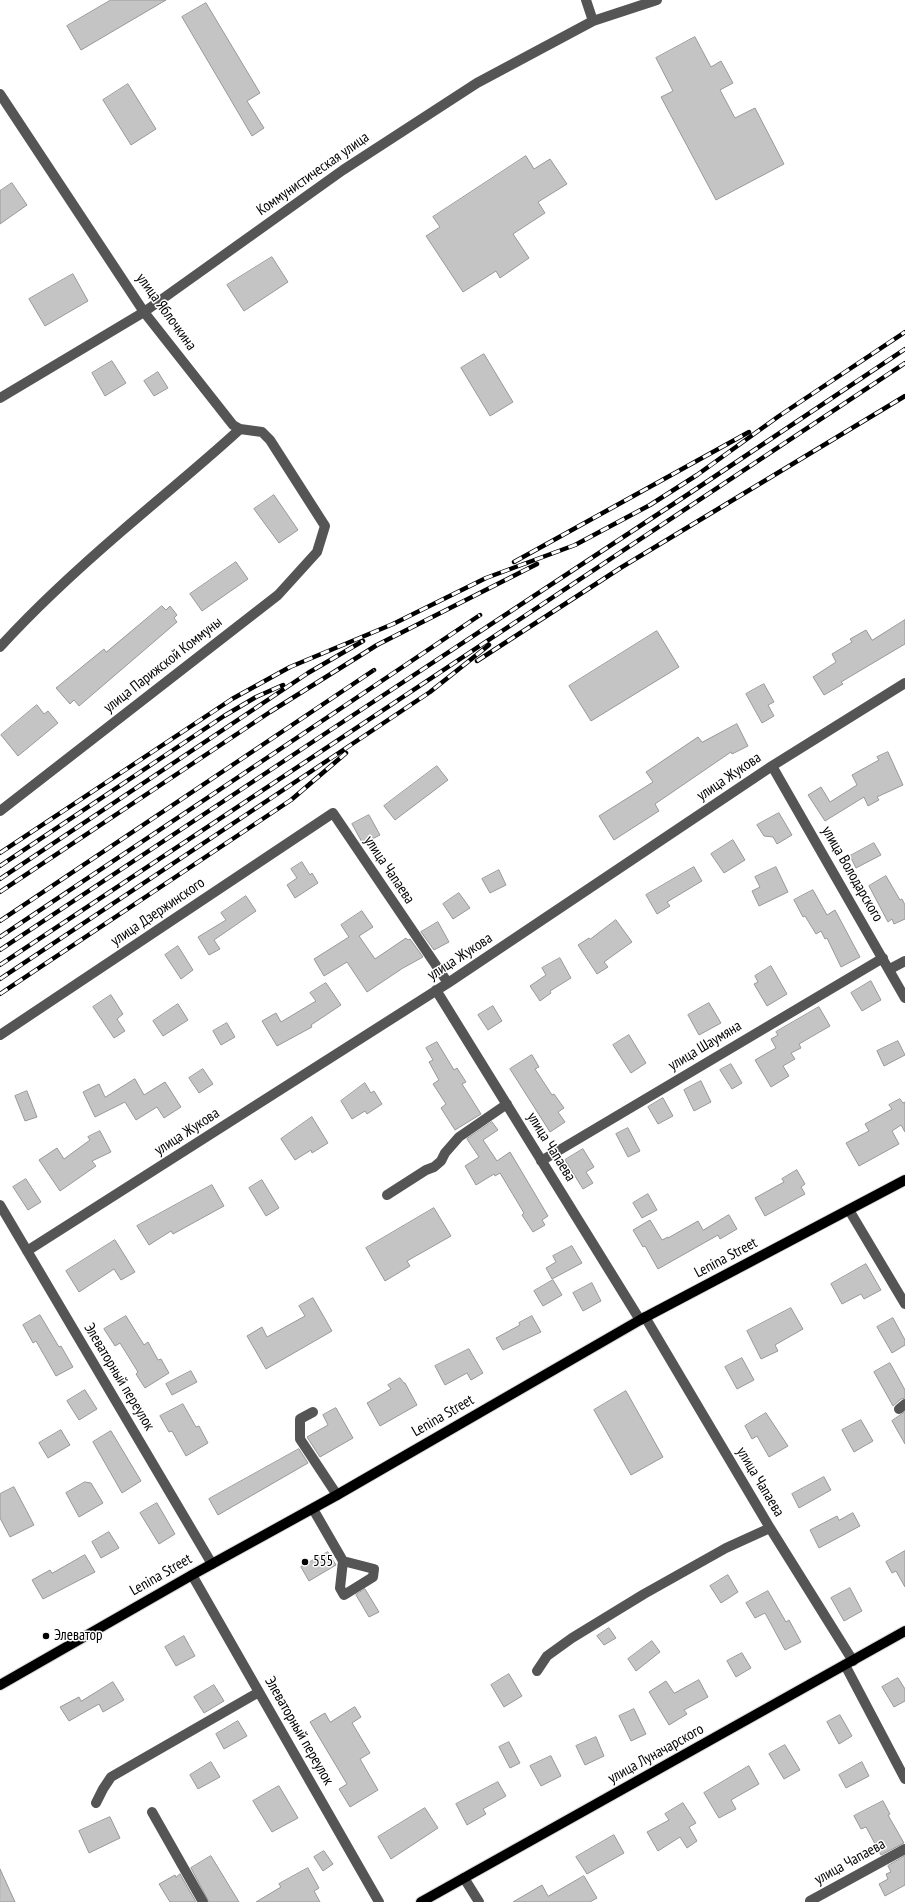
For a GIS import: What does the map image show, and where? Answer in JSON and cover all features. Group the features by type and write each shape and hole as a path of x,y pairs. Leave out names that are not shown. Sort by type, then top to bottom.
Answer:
{"main road":[{"name":"Lenina Street","path":"0,1685 192,1575 337,1495 643,1318 905,1180"},
{"name":"улица Луначарского","path":"421,1902 905,1631"}],"street":[{"path":"586,0 593,21"},
{"name":"Коммунистическая улица","path":"0,398 144,312 343,170 471,87 593,21 657,0"},
{"name":"улица Яблочкина","path":"0,94 144,312 233,426 240,429"},
{"path":"0,647 33,611 240,429"},
{"name":"улица Парижской Коммуны","path":"0,812 278,595 317,552 325,526 270,440 262,432 240,429"},
{"name":"улица Жукова","path":"27,1251 448,983 772,766 905,683"},
{"name":"улица Володарского","path":"772,766 905,998"},
{"name":"улица Чапаева","path":"333,813 448,983"},
{"name":"улица Дзержинского","path":"0,1035 333,813"},
{"name":"улица Шаумяна","path":"541,1161 883,958"},
{"path":"890,970 905,962"},
{"name":"улица Чапаева","path":"436,990 541,1161 643,1318 770,1528 849,1663 905,1779"},
{"path":"387,1195 420,1173 434,1167 459,1137 507,1104"},
{"name":"Элеваторный переулок","path":"0,1205 212,1564"},
{"path":"849,1210 905,1304"},
{"path":"313,1412 300,1419 300,1438 337,1495"},
{"path":"312,1509 343,1561"},
{"path":"537,1671 547,1656 572,1638 644,1594 726,1548 770,1528"},
{"name":"Элеваторный переулок","path":"192,1575 379,1902"},
{"path":"96,1803 102,1789 111,1777 259,1692"},
{"path":"152,1812 203,1902"},
{"name":"улица Чапаева","path":"810,1901 905,1848"},
{"path":"464,1878 479,1902"}],"building":[{"path":"111,0 166,0 81,50 67,26"},
{"path":"206,3 260,93 247,101 264,128 252,136 182,17"},
{"path":"695,37 711,67 721,61 733,83 720,90 735,118 755,108 784,164 716,200 661,97 673,91 656,58"},
{"path":"128,84 156,129 131,145 103,100"},
{"path":"526,156 534,169 550,159 567,184 538,202 545,213 513,234 529,258 500,278 496,271 463,292 426,236 440,227 433,217"},
{"path":"12,183 27,205 0,224 0,191"},
{"path":"272,257 288,282 244,311 227,285"},
{"path":"73,274 88,301 45,326 29,299"},
{"path":"484,354 513,402 490,416 461,368"},
{"path":"112,361 126,383 105,396 92,373"},
{"path":"158,372 168,388 154,396 144,381"},
{"path":"274,495 298,530 279,543 254,509"},
{"path":"236,562 248,579 202,611 190,594"},
{"path":"162,606 166,610 170,606 177,615 174,618 177,622 79,706 74,700 70,704 56,688 104,649 106,652"},
{"path":"905,620 905,644 841,682 843,684 824,695 813,677 836,662 832,654 852,642 850,639 866,630 872,640"},
{"path":"657,631 679,667 591,721 569,686"},
{"path":"764,684 774,702 768,705 774,716 762,723 746,694"},
{"path":"37,705 44,714 48,711 58,723 18,756 1,735"},
{"path":"737,724 748,746 732,754 731,752 655,804 659,811 614,840 599,816 653,782 646,772 698,737 702,742"},
{"path":"888,752 903,785 877,797 879,800 868,806 864,797 825,821 808,795 821,787 830,802 857,785 852,775 879,760 877,757"},
{"path":"437,766 448,780 395,820 384,806"},
{"path":"779,813 792,835 777,844 773,837 764,836 757,825"},
{"path":"369,815 380,835 363,844 352,824"},
{"path":"733,840 745,860 724,873 711,854"},
{"path":"874,843 881,855 856,868 850,856"},
{"path":"302,862 310,875 312,873 318,883 295,898 287,885 297,878 291,869"},
{"path":"694,867 702,881 667,902 670,906 657,914 646,895"},
{"path":"776,867 788,892 759,906 752,891 760,887 755,877"},
{"path":"499,870 506,885 490,893 482,879"},
{"path":"886,876 900,900 902,899 905,905 905,919 894,924 892,919 888,922 869,886"},
{"path":"813,890 827,915 835,910 860,957 841,967 827,938 825,939 821,931 816,934 805,916 803,917 794,900"},
{"path":"459,893 470,908 453,919 443,904"},
{"path":"246,896 256,911 214,940 220,949 209,955 198,937 226,920 221,913"},
{"path":"362,911 373,927 359,936 375,959 406,938 408,940 410,939 423,957 403,968 367,992 347,962 324,976 314,959 349,937 341,925"},
{"path":"616,920 632,942 604,962 608,967 597,974 578,945 589,938 590,939"},
{"path":"438,922 449,942 434,950 421,932"},
{"path":"178,946 193,970 181,979 165,955"},
{"path":"560,958 571,978 550,991 551,993 540,1001 530,986 546,975 542,968"},
{"path":"771,966 787,994 767,1006 754,984 758,982 755,976"},
{"path":"871,981 881,1000 862,1011 851,993"},
{"path":"326,983 341,1005 311,1025 312,1027 277,1046 262,1021 276,1013 281,1022 316,1001 310,993"},
{"path":"111,995 123,1014 117,1019 125,1031 114,1038 93,1007"},
{"path":"709,1003 721,1023 699,1035 688,1015"},
{"path":"178,1004 188,1020 163,1036 153,1021"},
{"path":"493,1006 502,1021 488,1030 478,1015"},
{"path":"819,1007 830,1026 799,1044 801,1048 791,1053 795,1059 783,1066 789,1076 771,1087 755,1060 776,1048 771,1039 778,1035 776,1032"},
{"path":"227,1023 235,1037 221,1045 213,1031"},
{"path":"629,1035 646,1063 631,1073 613,1045"},
{"path":"898,1041 905,1055 884,1066 877,1051"},
{"path":"437,1042 454,1070 457,1068 466,1082 462,1084 481,1114 455,1130 441,1108 446,1104 433,1084 439,1080 429,1062 433,1060 426,1048"},
{"path":"532,1055 539,1067 535,1069 552,1095 554,1094 564,1108 558,1112 565,1122 550,1132 510,1069"},
{"path":"731,1064 742,1083 732,1089 720,1070"},
{"path":"203,1069 213,1084 199,1093 189,1078"},
{"path":"135,1079 144,1095 165,1082 181,1107 164,1118 157,1107 136,1120 125,1102 95,1117 83,1092 99,1084 105,1097"},
{"path":"701,1081 711,1102 694,1111 684,1090"},
{"path":"365,1083 371,1093 374,1091 382,1104 367,1114 365,1111 352,1119 341,1101"},
{"path":"27,1091 37,1117 25,1121 15,1096"},
{"path":"663,1098 673,1116 658,1124 648,1107"},
{"path":"900,1099 903,1103 905,1102 905,1132 901,1125 892,1131 899,1144 859,1166 846,1143 869,1131 865,1124 892,1109 889,1105"},
{"path":"312,1117 328,1143 312,1153 311,1150 295,1160 281,1139"},
{"path":"492,1122 498,1130 483,1140 497,1161 510,1152 548,1216 542,1220 545,1225 533,1232 522,1215 524,1213 500,1173 495,1176 494,1174 476,1185 465,1166 479,1157 467,1139"},
{"path":"628,1128 640,1151 628,1157 616,1134"},
{"path":"100,1131 111,1152 92,1161 96,1166 60,1191 39,1160 57,1148 64,1159 90,1140 88,1137"},
{"path":"583,1149 594,1167 586,1172 593,1183 583,1189 565,1160"},
{"path":"797,1170 805,1184 801,1187 805,1194 765,1216 755,1198 784,1182 782,1179"},
{"path":"26,1179 41,1202 28,1210 13,1187"},
{"path":"262,1180 279,1208 266,1216 249,1188"},
{"path":"212,1185 224,1206 173,1234 171,1231 149,1245 137,1226"},
{"path":"648,1194 657,1210 642,1218 633,1203"},
{"path":"434,1208 451,1236 407,1261 410,1266 385,1281 366,1248"},
{"path":"729,1215 737,1229 720,1239 718,1235 658,1269 645,1246 643,1247 633,1230 650,1220 662,1240 698,1221 703,1230"},
{"path":"115,1240 135,1272 121,1280 114,1269 79,1292 66,1271"},
{"path":"572,1246 582,1263 552,1279 546,1268 556,1262 553,1256"},
{"path":"866,1264 881,1290 864,1299 861,1294 842,1304 831,1284"},
{"path":"553,1280 562,1295 543,1306 534,1291"},
{"path":"592,1283 601,1301 583,1311 573,1293"},
{"path":"313,1298 332,1331 266,1369 247,1336 262,1327 267,1337 305,1316 299,1306"},
{"path":"791,1308 803,1329 775,1345 778,1351 761,1359 747,1331"},
{"path":"40,1315 73,1367 56,1376 36,1341 33,1343 23,1325"},
{"path":"126,1316 144,1345 148,1342 158,1360 161,1359 169,1373 145,1388 136,1374 138,1372 120,1343 115,1346 104,1329"},
{"path":"532,1316 541,1332 503,1350 496,1338 520,1325 519,1323"},
{"path":"893,1318 905,1340 905,1345 892,1353 877,1327"},
{"path":"469,1349 483,1373 471,1380 467,1373 445,1385 435,1366"},
{"path":"742,1358 754,1380 737,1389 725,1367"},
{"path":"890,1363 905,1390 905,1398 901,1399 893,1406 874,1372"},
{"path":"191,1371 197,1382 172,1395 166,1384"},
{"path":"400,1378 405,1383 417,1405 380,1426 367,1403 391,1389 388,1385"},
{"path":"85,1390 97,1409 79,1420 67,1401"},
{"path":"626,1391 663,1457 631,1475 594,1410"},
{"path":"183,1404 196,1427 199,1426 208,1443 186,1456 172,1431 169,1432 160,1416"},
{"path":"336,1408 353,1438 320,1457 307,1437 328,1425 323,1415"},
{"path":"905,1412 905,1444 892,1421"},
{"path":"766,1413 788,1446 769,1457 757,1436 752,1439 745,1426"},
{"path":"861,1420 873,1441 854,1452 842,1430"},
{"path":"61,1430 70,1445 48,1458 39,1443"},
{"path":"111,1431 141,1481 122,1493 93,1442"},
{"path":"299,1449 308,1463 218,1515 209,1499"},
{"path":"824,1477 831,1490 799,1508 792,1494"},
{"path":"85,1482 91,1483 103,1503 79,1517 66,1493"},
{"path":"14,1487 34,1525 10,1537 0,1518 0,1494"},
{"path":"157,1503 175,1534 159,1544 140,1513"},
{"path":"853,1513 860,1526 819,1548 810,1530 837,1516 839,1520"},
{"path":"109,1532 119,1548 101,1558 92,1542"},
{"path":"905,1551 905,1587 896,1571 892,1573 886,1562"},
{"path":"328,1552 336,1565 309,1581 301,1567"},
{"path":"85,1555 95,1572 43,1599 32,1580 50,1570 52,1573"},
{"path":"728,1575 738,1592 721,1603 710,1586"},
{"path":"850,1588 862,1611 844,1621 831,1598"},
{"path":"365,1589 379,1612 369,1617 356,1595"},
{"path":"768,1591 786,1622 789,1620 801,1642 785,1650 765,1613 755,1618 746,1603"},
{"path":"609,1628 616,1638 604,1645 597,1636"},
{"path":"184,1636 195,1656 176,1666 165,1647"},
{"path":"652,1641 660,1652 636,1671 628,1659"},
{"path":"742,1653 751,1668 736,1677 727,1661"},
{"path":"509,1674 522,1696 504,1707 491,1685"},
{"path":"898,1678 905,1689 905,1701 894,1707 882,1687"},
{"path":"699,1680 708,1697 684,1710 687,1714 669,1725 649,1692 666,1681 674,1693"},
{"path":"113,1682 124,1700 103,1712 99,1704 69,1721 60,1707 79,1697 81,1701"},
{"path":"214,1685 224,1701 204,1713 194,1697"},
{"path":"355,1707 361,1717 352,1723 370,1753 360,1759 378,1790 350,1807 339,1789 347,1784 310,1722 325,1713 330,1722"},
{"path":"634,1709 646,1734 631,1741 619,1716"},
{"path":"840,1715 852,1736 839,1744 827,1722"},
{"path":"238,1721 247,1736 224,1749 216,1734"},
{"path":"596,1737 604,1756 585,1765 576,1746"},
{"path":"509,1742 520,1763 510,1768 499,1747"},
{"path":"785,1745 800,1770 784,1779 769,1754"},
{"path":"551,1756 561,1776 541,1786 530,1766"},
{"path":"211,1762 220,1777 198,1789 190,1775"},
{"path":"862,1762 869,1776 846,1788 839,1775"},
{"path":"749,1766 759,1784 731,1800 736,1809 719,1818 704,1793"},
{"path":"498,1782 506,1796 483,1809 486,1814 467,1825 456,1804"},
{"path":"279,1786 298,1818 272,1832 253,1801"},
{"path":"883,1801 890,1814 888,1815 904,1843 881,1855 866,1827 861,1829 854,1816"},
{"path":"683,1803 696,1823 689,1827 697,1841 687,1848 680,1837 658,1851 647,1832 669,1820 665,1814"},
{"path":"425,1808 438,1828 391,1859 378,1837"},
{"path":"110,1817 120,1838 89,1853 79,1831"},
{"path":"614,1835 624,1853 587,1874 576,1857"},
{"path":"324,1851 333,1864 323,1871 314,1857"},
{"path":"211,1856 239,1902 209,1902 191,1868"},
{"path":"905,1856 905,1885 885,1896 879,1884 888,1879 886,1874 891,1872 888,1866"},
{"path":"308,1868 319,1888 314,1891 320,1902 256,1902 281,1887 279,1884"},
{"path":"0,1869 15,1902 0,1902"},
{"path":"180,1874 196,1902 170,1902 159,1884 175,1875 176,1877"},
{"path":"584,1876 597,1898 590,1902 513,1902 542,1885 548,1896"}],"railway":[{"path":"0,853 232,699 290,667 393,624 486,578 575,545 650,505 697,475 779,416 905,332"},
{"path":"0,950 905,349"},
{"path":"0,965 905,363"},
{"path":"477,661 622,567 905,396"},
{"path":"514,562 749,432"},
{"path":"0,892 270,712 377,645 537,564"},
{"path":"0,937 480,615"},
{"path":"0,879 308,673 363,641"},
{"path":"0,979 430,692 489,645"},
{"path":"0,921 374,670"},
{"path":"0,866 224,716 256,697 283,685"},
{"path":"0,994 291,800 346,753"}],"place":[{"name":"555","path":"305,1562"},
{"name":"Элеватор","path":"46,1636"}]}
